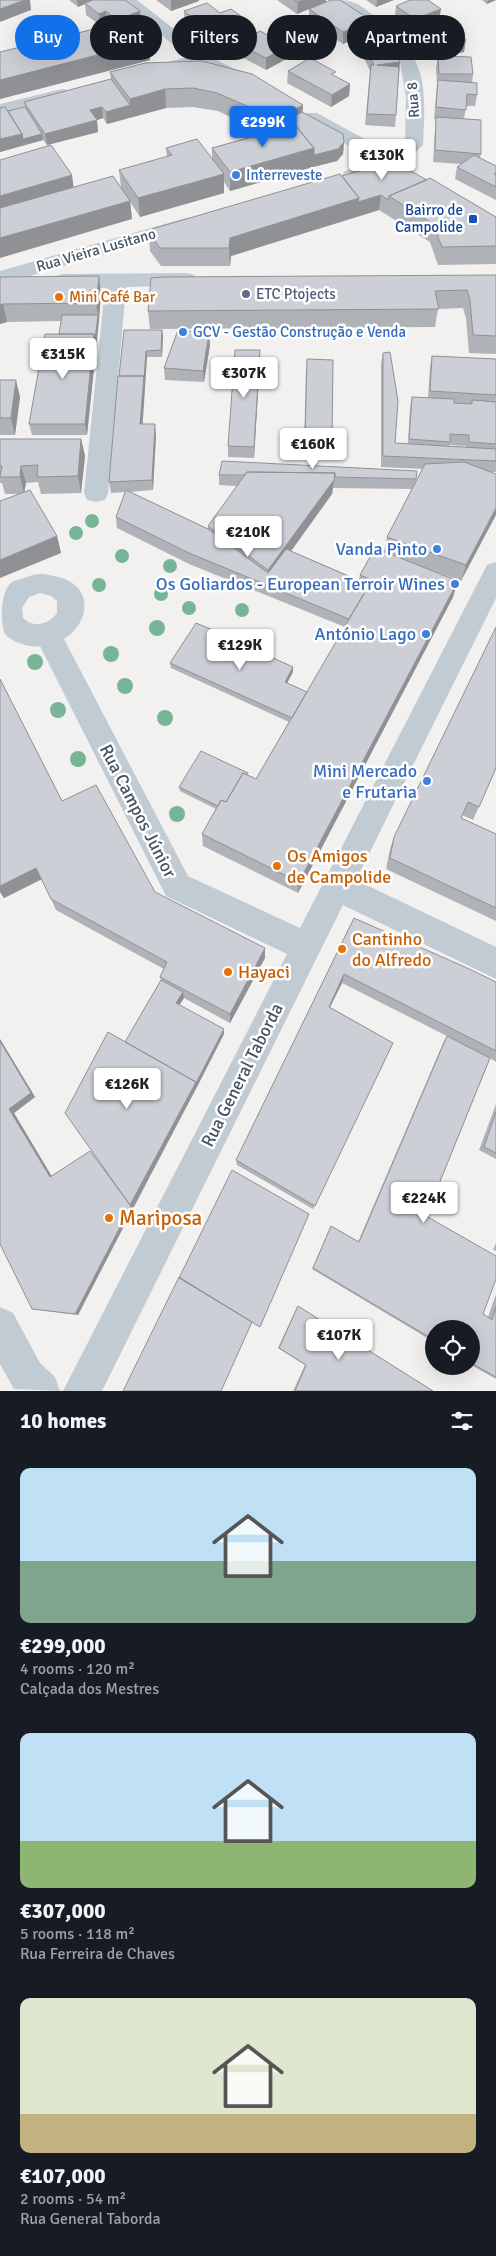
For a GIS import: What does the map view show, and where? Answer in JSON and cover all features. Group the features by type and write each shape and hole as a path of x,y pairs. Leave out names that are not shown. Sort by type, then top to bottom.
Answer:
{"street":[{"path":"127,0 172,35"},
{"name":"Rua 8","path":"341,0 384,31 406,56 412,80 416,110 414,145 393,162"},
{"path":"135,76 194,60"},
{"path":"205,60 254,87"},
{"path":"0,110 77,90"},
{"path":"297,110 418,176"},
{"path":"336,179 393,162"},
{"name":"Rua Vieira Lusitano","path":"0,280 202,219"},
{"path":"0,280 203,280"},
{"path":"96,493 91,445 116,281"},
{"name":"Rua General Taborda","path":"82,1391 496,572"},
{"name":"Rua Campos Júnior","path":"48,635 177,886 307,947"},
{"path":"337,888 496,963"},
{"path":"0,1326 27,1376 41,1391"}],"building":[{"path":"0,0 25,0 0,9"},
{"path":"93,0 125,0 140,11 130,15 111,15 106,11 99,14 85,3"},
{"path":"331,0 340,0 363,15 347,15 347,30 343,32 337,28 337,15 318,15 309,9"},
{"path":"410,0 428,0 441,9 425,15 409,15 396,6"},
{"path":"207,3 220,13 231,9 239,15 189,15 184,11"},
{"path":"90,30 90,57 80,59 80,32"},
{"path":"260,31 267,35 266,58 257,54 257,33"},
{"path":"15,48 15,60 78,60 0,80 0,52"},
{"path":"465,57 471,57 473,74 439,74 438,60 465,60"},
{"path":"307,60 314,60 336,72 331,74 350,84 332,95 288,71"},
{"path":"372,60 399,60 400,62 377,65 399,67 396,115 367,114 371,65 374,65"},
{"path":"202,61 252,74 303,105 272,122 247,106 217,93 193,88 165,89 130,99 110,72 145,63"},
{"path":"111,79 130,105 106,112 102,107 90,110 97,120 45,134 24,102"},
{"path":"438,80 477,83 477,95 467,94 466,110 436,107"},
{"path":"5,107 22,134 0,139 0,108"},
{"path":"25,107 42,134 23,139 8,111"},
{"path":"302,112 343,134 344,142 338,149 314,155 314,148 295,125 289,127 285,122"},
{"path":"436,117 481,120 481,154 435,150"},
{"path":"295,125 314,148 230,172 212,148"},
{"path":"197,139 224,174 138,198 119,170 172,155 166,148"},
{"path":"51,145 72,175 0,196 0,160"},
{"path":"474,155 496,166 494,174 496,175 496,187 457,167"},
{"path":"383,164 400,165 427,180 389,196 388,200 381,195 358,202 359,198 342,176"},
{"path":"340,174 359,198 230,238 229,248 160,248 149,232 153,231 152,229"},
{"path":"113,176 130,201 0,238 0,208"},
{"path":"430,178 496,217 496,246 442,247 433,224 389,196"},
{"path":"496,275 496,336 473,335 470,300 467,290 435,291 439,309 148,311 151,278"},
{"path":"99,276 96,303 0,305 0,277"},
{"path":"62,315 98,315 95,339 94,334 59,334"},
{"path":"124,330 162,330 161,350 146,351 144,380 144,376 119,376"},
{"path":"178,330 209,333 203,371 164,368"},
{"path":"45,334 94,334 85,424 29,424"},
{"path":"235,350 260,350 254,447 228,446"},
{"path":"390,352 398,401 395,443 496,449 496,461 383,456 383,353"},
{"path":"432,356 496,359 496,395 430,391"},
{"path":"307,359 333,360 332,438 305,437"},
{"path":"118,376 144,376 140,424 155,424 152,480 109,482"},
{"path":"0,380 16,380 11,418 0,418"},
{"path":"412,397 454,399 454,403 472,404 472,400 496,402 496,444 469,442 469,435 450,434 450,442 409,439"},
{"path":"0,439 81,439 78,476 37,477 38,465 21,466 20,477 0,477 2,466 0,466"},
{"path":"222,461 417,471 416,479 335,477 335,473 247,472 244,475 219,475"},
{"path":"464,462 496,474 496,508 466,565 387,537 425,464"},
{"path":"247,472 335,473 334,480 268,570 208,526"},
{"path":"30,490 57,536 0,560 0,501"},
{"path":"126,490 208,529 268,573 286,549 369,585 349,619 189,553 116,517"},
{"path":"375,548 458,581 299,882 202,834 221,800 226,802 243,773 256,779 372,580 360,575"},
{"path":"196,623 215,631 210,638 243,652 247,646 293,667 285,682 307,692 292,718 170,663"},
{"path":"496,627 496,768 479,807 468,802 461,818 496,834 496,908 390,858 394,837"},
{"path":"0,679 62,801 96,785 155,892 265,948 230,1014 160,977 167,962 51,899 36,868 0,886"},
{"path":"201,751 248,773 247,775 243,773 226,802 221,800 218,806 179,787"},
{"path":"354,918 496,982 496,1051 344,974 329,1007 393,1043 315,1206 236,1160"},
{"path":"161,980 183,992 176,1003 224,1029 196,1083 125,1042"},
{"path":"108,1032 196,1082 130,1205 65,1113"},
{"path":"447,1036 490,1058 426,1216 496,1256 496,1279 483,1314 492,1320 496,1307 496,1377 480,1368 480,1320 425,1320 425,1335 313,1268 331,1226 359,1242"},
{"path":"0,1041 31,1093 9,1109 50,1177 90,1151 131,1206 75,1314 32,1309 0,1244"},
{"path":"496,1112 496,1153 484,1147"},
{"path":"232,1170 309,1214 260,1327 179,1278"},
{"path":"179,1277 252,1322 221,1391 123,1391"},
{"path":"298,1306 433,1391 295,1391 306,1365 279,1348"}],"place":[{"name":"Interreveste","path":"236,175"},
{"name":"Bairro de Campolide","path":"473,219"},
{"name":"ETC Ptojects","path":"246,294"},
{"name":"Mini Café Bar","path":"59,297"},
{"name":"GCV - Gestão Construção e Venda","path":"183,332"},
{"name":"Vanda Pinto","path":"437,549"},
{"name":"Os Goliardos - European Terroir Wines","path":"455,584"},
{"name":"António Lago","path":"426,634"},
{"name":"Mini Mercado e Frutaria","path":"427,781"},
{"name":"Os Amigos de Campolide","path":"277,866"},
{"name":"Cantinho do Alfredo","path":"342,949"},
{"name":"Hayaci","path":"228,972"},
{"name":"Mariposa","path":"109,1218"}]}
